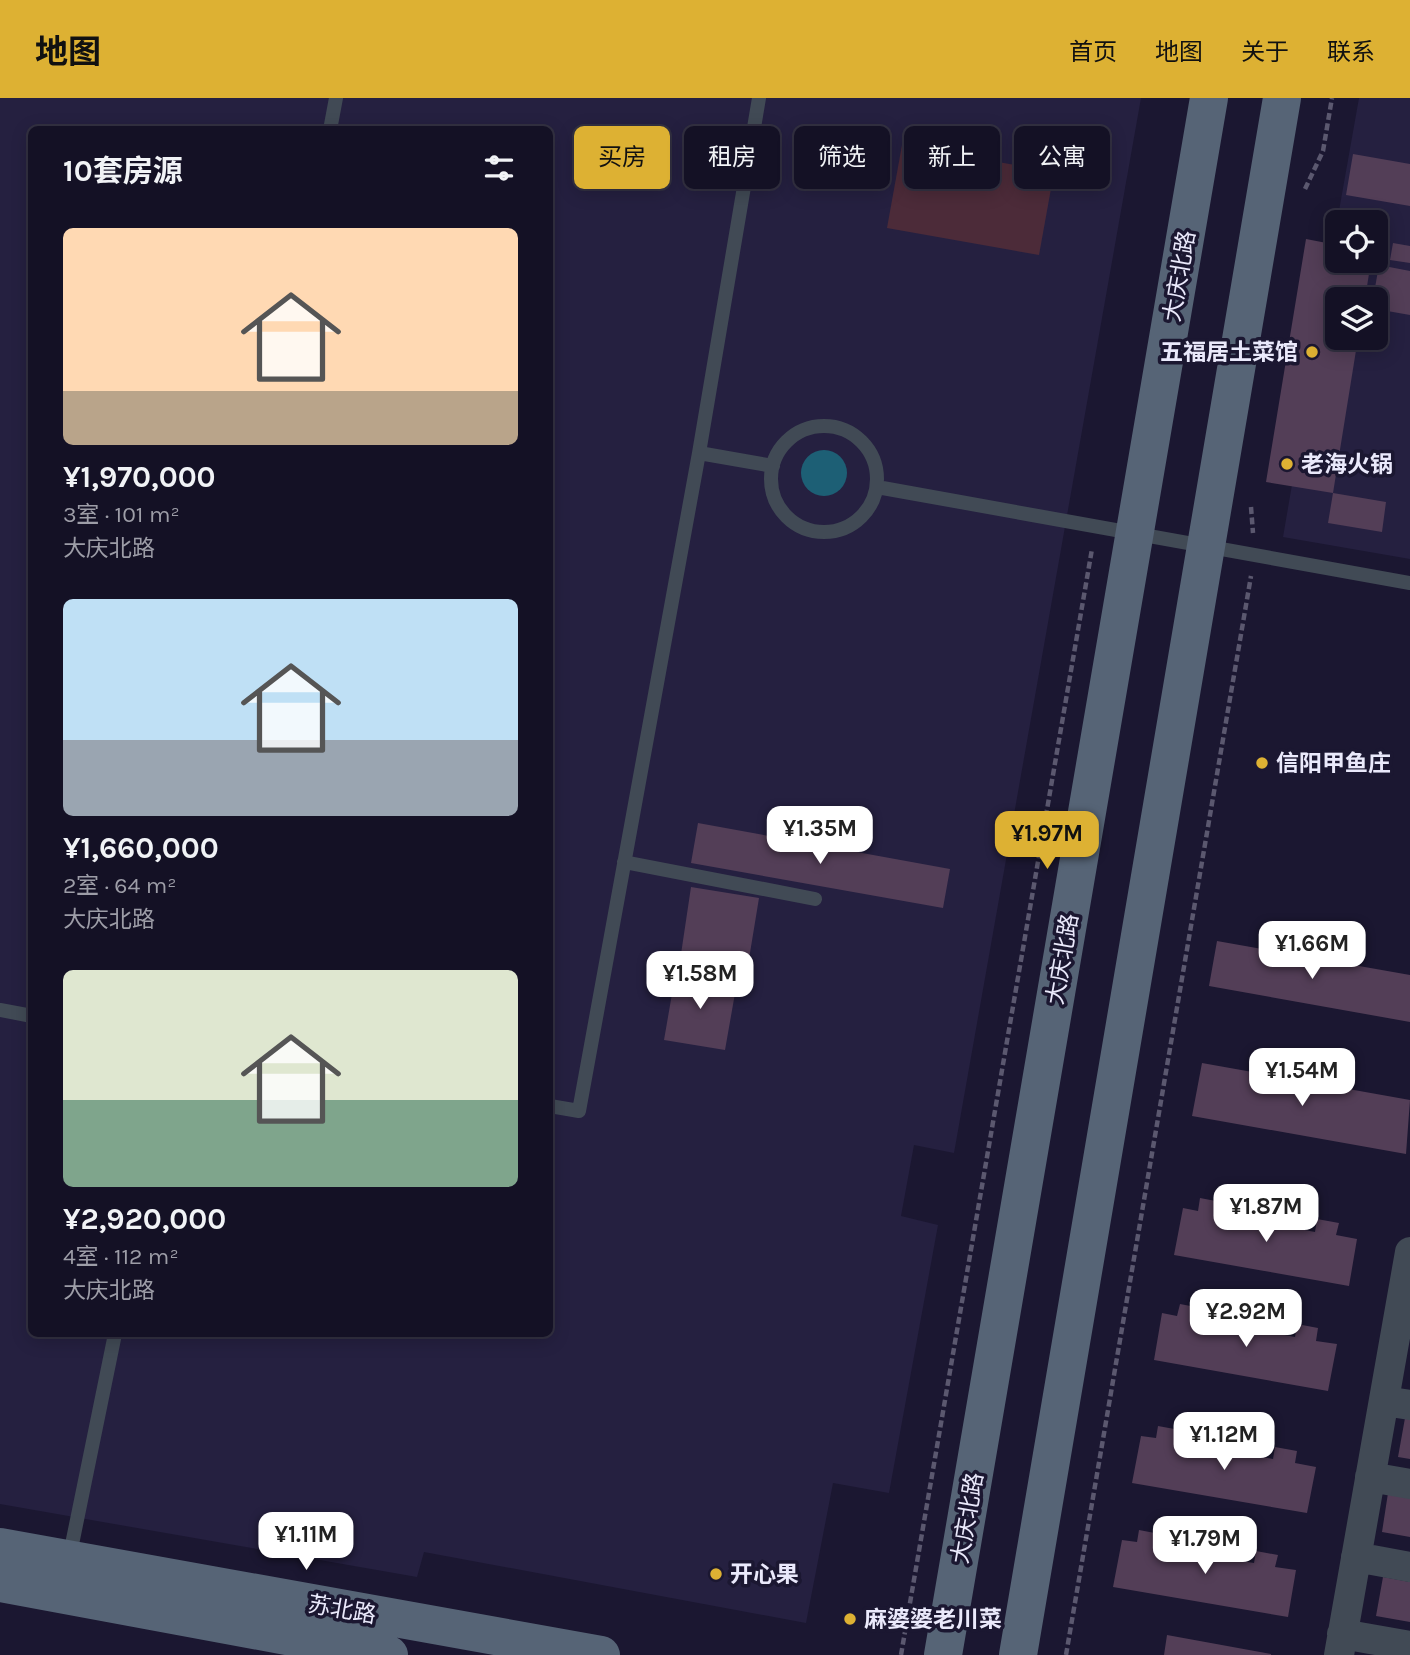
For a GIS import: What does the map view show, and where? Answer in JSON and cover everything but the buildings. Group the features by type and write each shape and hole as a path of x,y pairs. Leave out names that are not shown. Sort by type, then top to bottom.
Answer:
{"main road":[{"name":"大庆北路","path":"943,1655 1209,98"},
{"path":"1018,1655 1282,98"},
{"name":"苏北路","path":"0,1547 601,1655"},
{"name":"苏北路","path":"0,1583 389,1655"}],"street":[{"path":"1410,1252 1397,1403 1370,1477 1340,1644 1410,1646"},
{"path":"1370,1477 1410,1484"},
{"path":"1356,1557 1410,1567"}],"lane":[{"path":"331,126 336,98"},
{"path":"553,1107 579,1111 699,453 759,98"},
{"path":"807,429 842,429 858,439 870,452 876,469 877,487 871,504 861,517 847,527 831,532 813,531 797,525 775,499 771,483 773,466 780,450 791,438 807,429"},
{"path":"699,453 773,466"},
{"path":"877,487 1410,583"},
{"path":"624,862 815,899"},
{"path":"0,1010 28,1015"},
{"path":"69,1560 114,1337"}],"path":[{"path":"1300,199 1323,151 1332,98"},
{"path":"1066,1655 1254,556 1250,493"},
{"path":"901,1655 1096,527"}],"shaded area":[{"path":"0,98 1141,98 954,1153 914,1145 901,1216 938,1225 889,1493 833,1483 806,1623 424,1552 417,1577 0,1504"},
{"path":"1359,98 1410,98 1410,559 1283,537 1325,293 1325,350 1388,350 1388,287 1326,287 1328,273 1388,273 1388,210 1339,210"},
{"path":"902,145 904,189 1000,189 1000,162 1014,165 1014,189 1051,189 1039,255 887,228"}],"water":[{"path":"824,450 841,456 847,473 841,490 824,496 807,490 801,473 807,456"}],"place":[{"name":"五福居土菜馆","path":"1312,352"},
{"name":"老海火锅","path":"1287,464"},
{"name":"信阳甲鱼庄","path":"1262,763"},
{"name":"开心果","path":"716,1574"},
{"name":"麻婆婆老川菜","path":"850,1619"}]}
